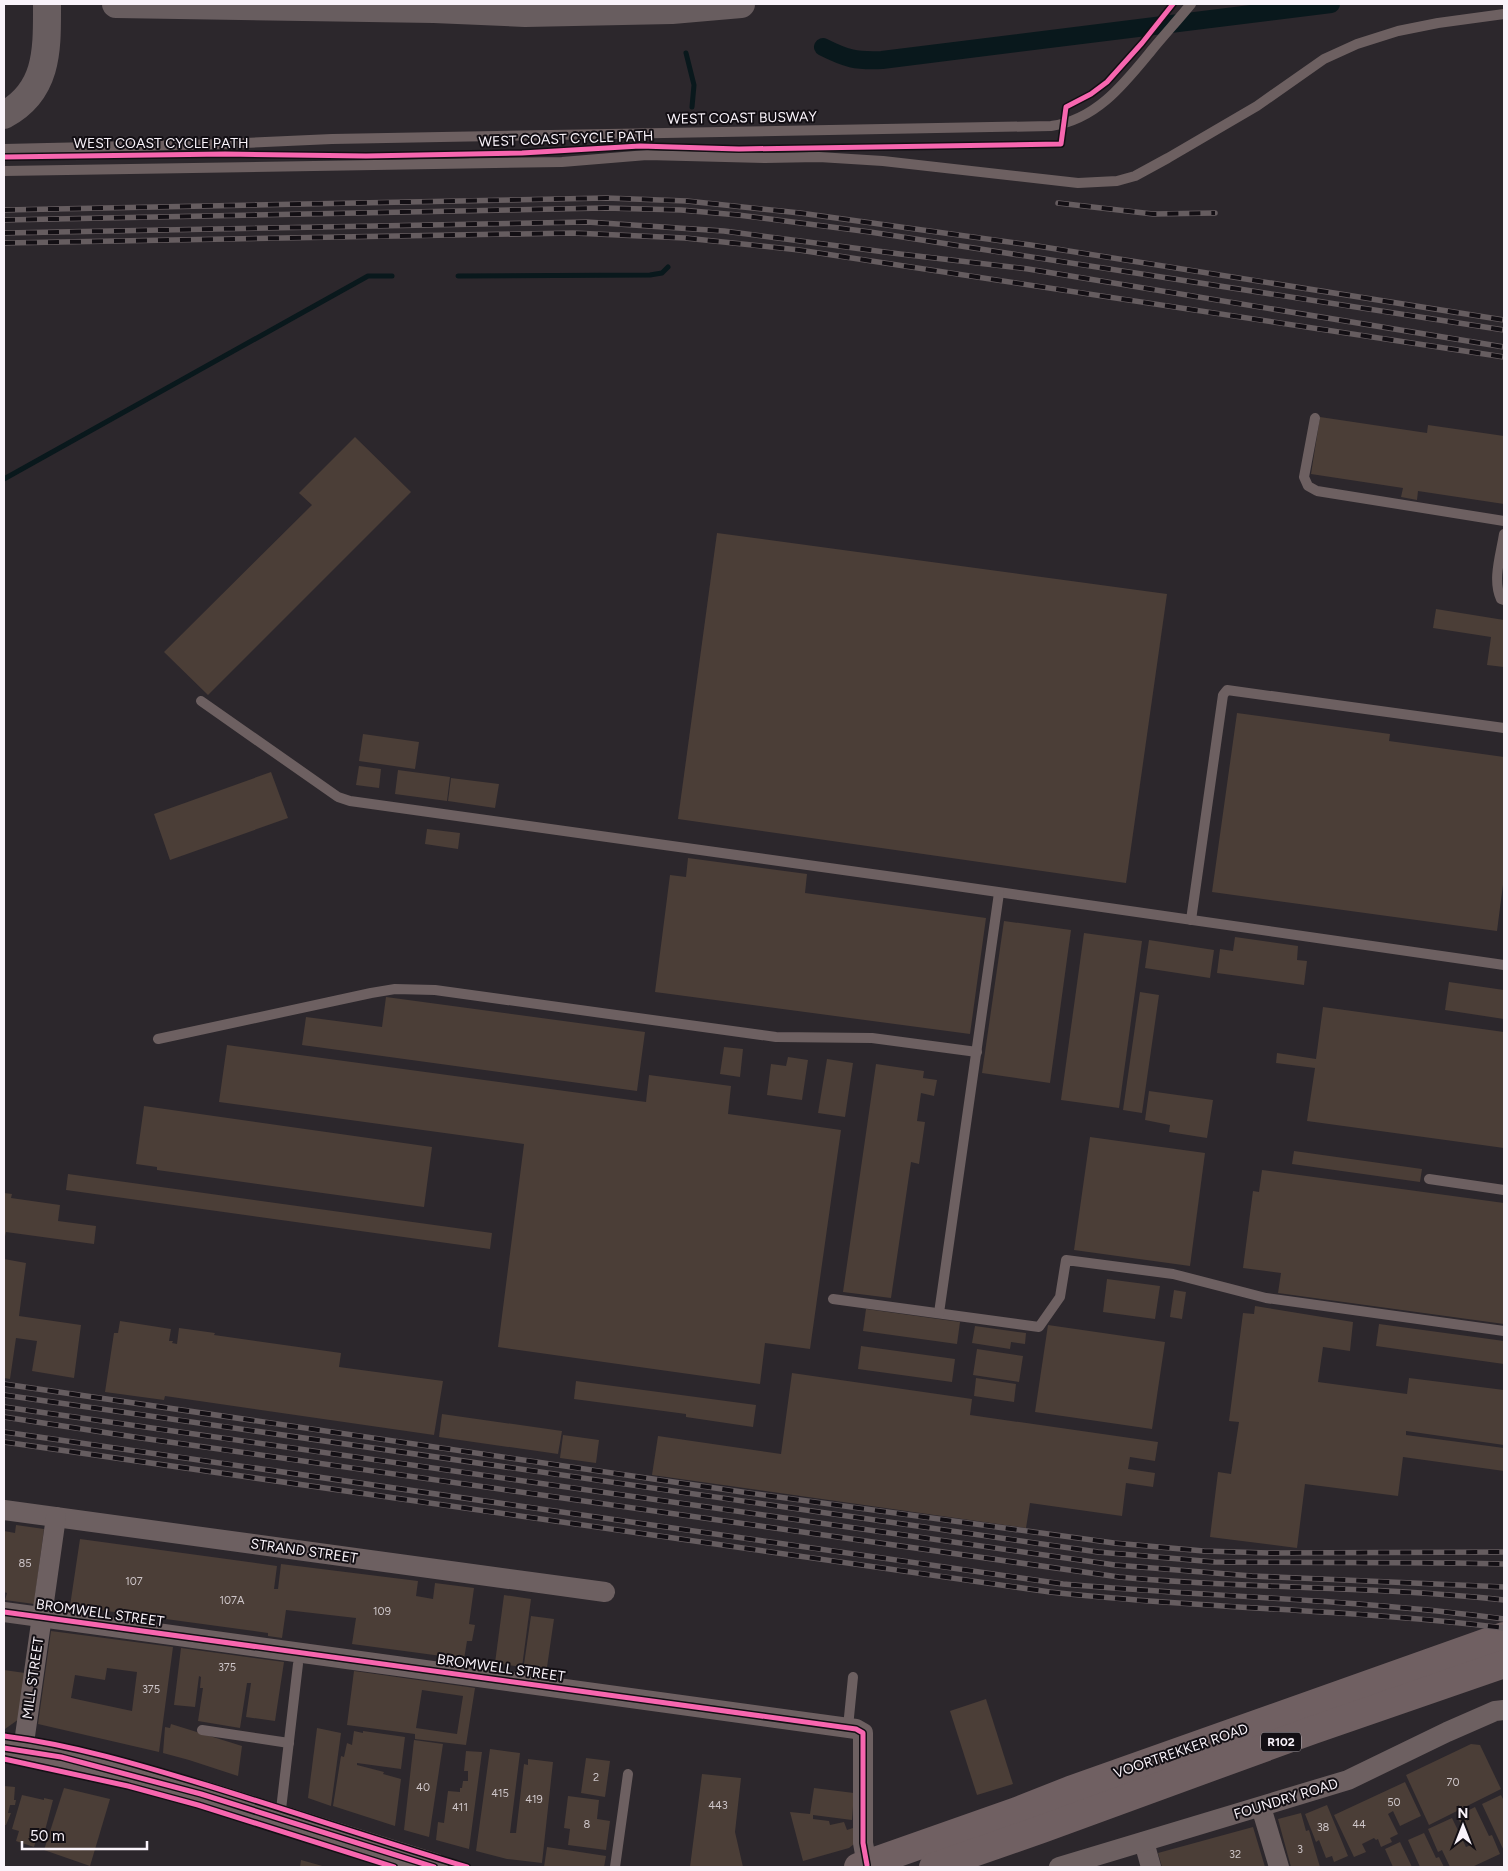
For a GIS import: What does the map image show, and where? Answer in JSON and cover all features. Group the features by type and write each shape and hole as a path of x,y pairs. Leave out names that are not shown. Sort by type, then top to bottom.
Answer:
{"highway":[{"path":"4,115 17,108 35,86 44,63 36,4"},
{"path":"4,101 22,83 42,46 47,4"},
{"path":"116,4 534,13 672,10 741,4"}],"main road":[{"name":"VOORTREKKER ROAD","path":"862,1866 1504,1636"},
{"name":"VOORTREKKER ROAD","path":"933,1867 1313,1730 1504,1664"},
{"path":"14,1749 103,1767 201,1794 434,1867"}],"street":[{"name":"STRAND STREET","path":"4,1510 605,1592"},
{"name":"MILL STREET","path":"14,1749 42,1617 56,1517"},
{"name":"BROMWELL STREET","path":"4,1612 848,1726"},
{"name":"FOUNDRY ROAD","path":"1059,1867 1348,1780 1447,1732 1495,1711 1504,1710"},
{"path":"848,1726 863,1733 862,1866"},
{"path":"1261,1807 1279,1867"},
{"path":"1144,1842 1151,1867"}],"lane":[{"name":"WEST COAST BUSWAY","path":"4,149 332,139 1051,126 1063,124 1102,104 1120,88 1191,4"},
{"path":"4,171 562,162 647,155 685,155 765,158 819,157 883,161 1078,183 1117,181 1135,176 1168,158 1257,106 1307,69 1348,48 1398,32 1438,23 1504,14"},
{"path":"1314,418 1304,477 1308,486 1317,491 1504,521"},
{"path":"1504,534 1497,582 1498,592 1501,599 1504,600"},
{"path":"1191,920 1223,694 1227,690 1504,728"},
{"path":"201,702 338,797 350,801 1504,965"},
{"path":"939,1313 999,893"},
{"path":"158,1039 370,993 411,989 435,990 776,1037 872,1038 977,1052"},
{"path":"1429,1179 1504,1190"},
{"path":"833,1299 1039,1327 1060,1297 1066,1260 1174,1274 1266,1298 1504,1331"},
{"path":"280,1819 298,1664"},
{"path":"848,1726 853,1677"},
{"path":"202,1730 289,1743"},
{"path":"615,1867 628,1774"}],"building":[{"path":"1320,417 1427,433 1428,425 1504,436 1504,504 1418,491 1417,500 1401,497 1403,488 1311,474"},
{"path":"355,437 411,492 208,695 164,652 312,505 299,493"},
{"path":"717,533 1167,594 1126,883 678,819"},
{"path":"1436,609 1504,620 1504,667 1487,665 1491,637 1433,628"},
{"path":"1237,713 1390,734 1389,741 1504,757 1504,877 1497,931 1212,892"},
{"path":"363,734 419,742 415,769 359,761"},
{"path":"359,766 381,769 379,788 356,785"},
{"path":"398,770 450,777 447,801 395,794"},
{"path":"271,772 288,818 170,860 154,814"},
{"path":"451,778 499,784 495,808 448,801"},
{"path":"427,829 460,833 458,849 425,844"},
{"path":"688,858 807,874 805,893 986,918 970,1034 655,992 670,875 686,877"},
{"path":"1004,921 1071,930 1050,1083 982,1073"},
{"path":"1084,933 1142,941 1119,1108 1061,1100"},
{"path":"1235,937 1298,946 1297,960 1307,961 1304,985 1217,973 1220,949 1233,951"},
{"path":"1149,940 1214,950 1210,978 1145,968"},
{"path":"1449,982 1504,990 1504,1019 1445,1010"},
{"path":"1140,992 1159,995 1142,1113 1123,1110"},
{"path":"386,997 645,1032 637,1091 302,1045 306,1017 382,1027"},
{"path":"1323,1007 1504,1032 1504,1148 1307,1121 1315,1068 1276,1063 1277,1053 1316,1059"},
{"path":"227,1045 646,1102 649,1075 731,1086 728,1114 841,1130 810,1349 765,1343 760,1384 498,1347 524,1144 219,1102"},
{"path":"724,1047 743,1049 740,1077 720,1074"},
{"path":"788,1057 808,1060 802,1100 767,1095 771,1064 786,1066"},
{"path":"827,1059 853,1063 845,1117 818,1113"},
{"path":"876,1064 924,1071 923,1078 937,1080 934,1096 921,1093 917,1121 925,1122 919,1164 911,1162 891,1298 843,1292"},
{"path":"1149,1091 1213,1100 1207,1138 1169,1132 1170,1125 1145,1120"},
{"path":"144,1106 432,1147 424,1207 157,1170 157,1167 136,1164"},
{"path":"1090,1137 1205,1153 1190,1266 1074,1250"},
{"path":"1294,1151 1422,1169 1420,1182 1292,1164"},
{"path":"1262,1170 1504,1203 1504,1324 1278,1293 1281,1273 1243,1268 1253,1191 1259,1192"},
{"path":"68,1174 492,1233 490,1249 66,1190"},
{"path":"4,1193 12,1194 11,1198 60,1205 58,1221 96,1226 94,1244 6,1232 4,1241"},
{"path":"4,1259 26,1263 19,1316 81,1325 74,1378 32,1371 37,1341 16,1338 10,1379 4,1378"},
{"path":"1107,1279 1160,1286 1155,1319 1103,1312"},
{"path":"1174,1290 1186,1292 1182,1319 1170,1317"},
{"path":"1255,1306 1353,1322 1350,1351 1323,1347 1318,1382 1407,1394 1409,1378 1504,1390 1504,1445 1406,1431 1406,1435 1504,1448 1504,1471 1403,1457 1398,1496 1305,1484 1297,1548 1210,1537 1218,1472 1231,1474 1239,1422 1229,1421 1243,1313 1254,1314"},
{"path":"866,1309 960,1322 957,1344 863,1331"},
{"path":"120,1321 171,1329 169,1341 177,1344 179,1328 215,1333 214,1335 341,1353 339,1367 443,1381 434,1435 165,1396 164,1400 105,1392 114,1333 118,1333"},
{"path":"1379,1324 1504,1341 1504,1364 1376,1346"},
{"path":"1048,1325 1165,1342 1152,1429 1035,1412"},
{"path":"975,1326 1026,1333 1025,1344 1011,1342 1010,1349 972,1343"},
{"path":"861,1346 955,1359 952,1382 858,1369"},
{"path":"977,1349 1023,1356 1019,1382 973,1375"},
{"path":"792,1373 972,1399 970,1415 1158,1442 1155,1461 1130,1457 1128,1469 1155,1473 1153,1487 1126,1483 1122,1516 1030,1503 1026,1528 652,1475 658,1436 781,1454"},
{"path":"976,1378 1016,1384 1014,1402 974,1396"},
{"path":"576,1381 756,1405 753,1427 686,1417 686,1414 574,1399"},
{"path":"442,1414 562,1431 558,1454 439,1437"},
{"path":"563,1435 599,1440 596,1463 560,1458"},
{"path":"16,1525 44,1529 34,1604 5,1600 7,1593 4,1592 4,1531 15,1533"},
{"path":"80,1539 277,1566 274,1589 278,1589 281,1564 418,1581 416,1596 433,1599 435,1583 474,1588 469,1624 475,1625 472,1641 467,1641 464,1659 352,1644 356,1618 286,1610 282,1638 268,1636 268,1633 70,1606"},
{"path":"504,1595 531,1599 522,1667 495,1663"},
{"path":"531,1616 554,1619 546,1674 523,1671"},
{"path":"51,1631 173,1647 159,1752 38,1724","holes":["107,1668 137,1672 132,1711 71,1698 75,1675 105,1680"]},
{"path":"181,1648 284,1662 275,1721 246,1717 251,1683 247,1683 240,1728 198,1721 203,1688 200,1688 201,1677 199,1676 195,1707 174,1705"},
{"path":"4,1670 25,1673 19,1719 5,1729 4,1729"},
{"path":"354,1671 475,1688 466,1745 415,1739 415,1734 347,1725","holes":["422,1690 463,1696 457,1734 416,1728"]},
{"path":"986,1699 1013,1784 977,1795 950,1711"},
{"path":"171,1724 242,1746 238,1776 163,1753 165,1727 170,1728"},
{"path":"317,1728 341,1733 331,1806 308,1798"},
{"path":"354,1731 405,1737 401,1769 357,1763 357,1765 384,1772 383,1774 401,1779 395,1826 333,1806 341,1756 344,1757 347,1743 352,1745"},
{"path":"414,1740 443,1744 429,1837 404,1830"},
{"path":"1471,1744 1480,1745 1501,1789 1429,1825 1406,1775"},
{"path":"490,1749 520,1753 510,1833 516,1833 524,1764 528,1765 528,1759 553,1762 542,1863 507,1859 476,1851"},
{"path":"466,1751 482,1752 469,1849 436,1840 438,1822 444,1823 448,1791 460,1792 463,1781 468,1781 468,1771 464,1771"},
{"path":"586,1758 610,1761 605,1797 581,1793"},
{"path":"702,1774 741,1778 735,1832 743,1867 690,1867"},
{"path":"1405,1782 1421,1816 1400,1826 1393,1811 1388,1814 1398,1834 1390,1838 1392,1842 1381,1847 1378,1839 1374,1838 1362,1844 1366,1852 1354,1857 1334,1815"},
{"path":"4,1786 15,1787 14,1800 16,1800 15,1805 10,1805 8,1813 11,1813 6,1825 4,1825"},
{"path":"64,1788 110,1799 90,1866 44,1850"},
{"path":"814,1788 854,1793 852,1820 813,1815 813,1819 829,1821 830,1825 844,1822 847,1830 853,1828 854,1844 849,1848 803,1861 790,1812 810,1814"},
{"path":"22,1795 53,1800 43,1838 37,1836 34,1847 16,1841 19,1831 12,1829"},
{"path":"1501,1795 1504,1801 1504,1851 1482,1804"},
{"path":"568,1796 599,1800 597,1819 610,1821 606,1850 568,1845 570,1829 564,1828"},
{"path":"1327,1805 1348,1856 1334,1862 1332,1856 1326,1858 1319,1840 1316,1842 1305,1814"},
{"path":"1475,1807 1489,1836 1492,1835 1500,1854 1472,1867 1450,1867 1442,1850 1438,1852 1428,1829 1452,1818 1466,1847 1471,1845 1457,1816"},
{"path":"1301,1813 1306,1831 1309,1830 1320,1867 1291,1867 1278,1819"},
{"path":"1253,1827 1265,1867 1162,1867 1158,1853"},
{"path":"1424,1833 1436,1858 1439,1857 1444,1867 1420,1867 1408,1840"},
{"path":"1400,1842 1412,1867 1393,1867 1385,1849"},
{"path":"547,1847 606,1856 604,1867 544,1867"},
{"path":"301,1860 326,1867 300,1867"}],"waterway":[{"path":"823,47 851,58 882,60 1331,4"},
{"path":"686,53 694,85 692,107"},
{"path":"458,276 650,275 662,273 668,267"},
{"path":"4,479 368,276 392,276"}],"railway":[{"path":"4,210 606,198 687,201 800,213 1031,245 1504,320"},
{"path":"1058,203 1153,214 1215,213"},
{"path":"4,220 605,208 681,210 738,215 870,232 1504,330"},
{"path":"4,233 587,222 724,231 1028,269 1504,347"},
{"path":"4,243 573,233 685,238 799,250 1504,357"},
{"path":"4,1384 749,1493 1114,1543 1204,1551 1269,1553 1504,1552"},
{"path":"4,1395 1098,1552 1215,1562 1504,1564"},
{"path":"4,1407 1115,1565 1252,1576 1504,1587"},
{"path":"4,1417 1119,1577 1215,1584 1408,1592 1504,1600"},
{"path":"4,1432 1063,1584 1394,1607 1504,1619"},
{"path":"4,1442 1050,1592 1107,1598 1391,1617 1504,1628"}],"cycle path":[{"name":"WEST COAST CYCLE PATH","path":"4,157 225,154 366,156 522,153 640,146 739,149 1061,144 1066,107 1091,94 1107,82 1142,43 1173,4"},
{"path":"4,1612 856,1729 863,1733 863,1843 867,1865"},
{"path":"4,1736 81,1750 131,1763 467,1867"},
{"path":"4,1748 61,1757 201,1794 434,1867"},
{"path":"4,1759 128,1786 198,1805 394,1867"}]}
